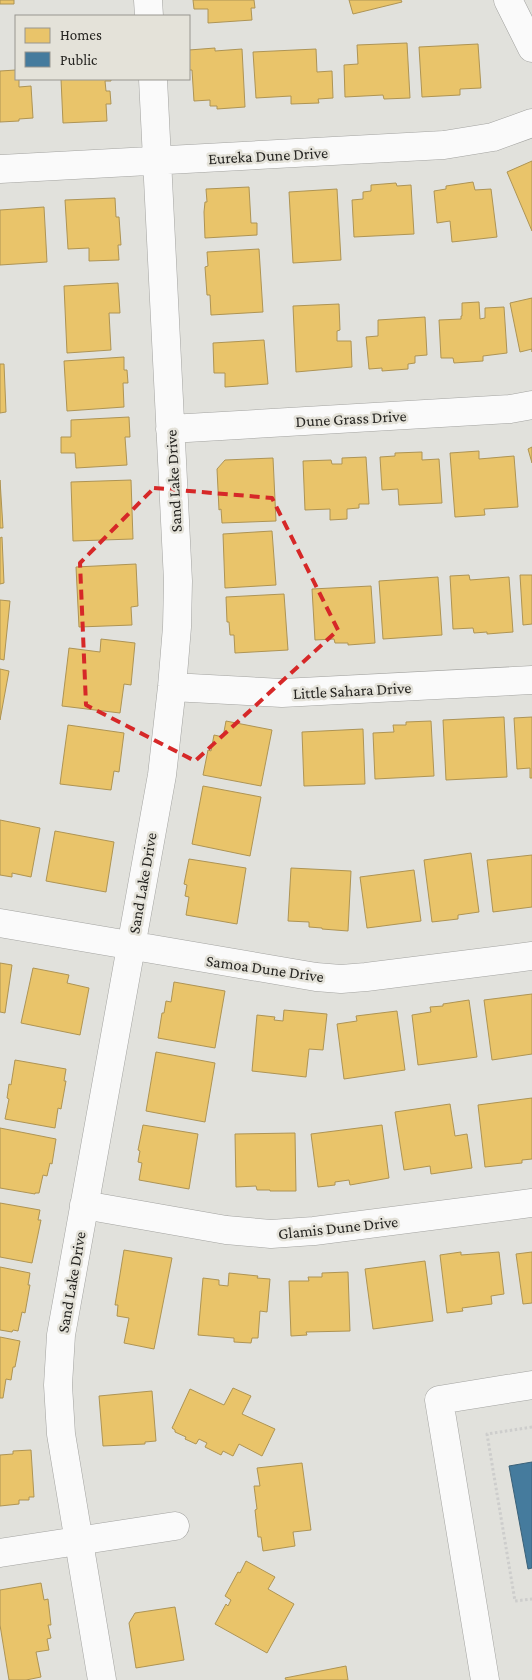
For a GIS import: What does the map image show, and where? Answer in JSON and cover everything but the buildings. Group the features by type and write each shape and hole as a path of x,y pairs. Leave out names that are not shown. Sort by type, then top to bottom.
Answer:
{"street":[{"path":"148,0 149,15"},
{"path":"508,0 532,48"},
{"name":"Sand Lake Drive","path":"102,1680 61,1434 58,1385 61,1335 162,775 177,627 178,581 153,80"},
{"name":"Eureka Dune Drive","path":"0,169 444,145 493,138 532,123"},
{"name":"Dune Grass Drive","path":"170,429 510,409 532,405"},
{"name":"Little Sahara Drive","path":"172,687 282,693 532,680"},
{"name":"Samoa Dune Drive","path":"0,924 294,975 341,979 532,956"},
{"name":"Glamis Dune Drive","path":"84,1205 226,1230 271,1234 314,1231 532,1203"},
{"path":"485,1680 439,1400 532,1385"},
{"path":"0,1553 175,1526"}],"path":[{"path":"532,1427 487,1434 515,1602 532,1599"}],"highlighted area":[{"path":"154,488 272,498 338,630 195,761 86,705 80,563"}]}
